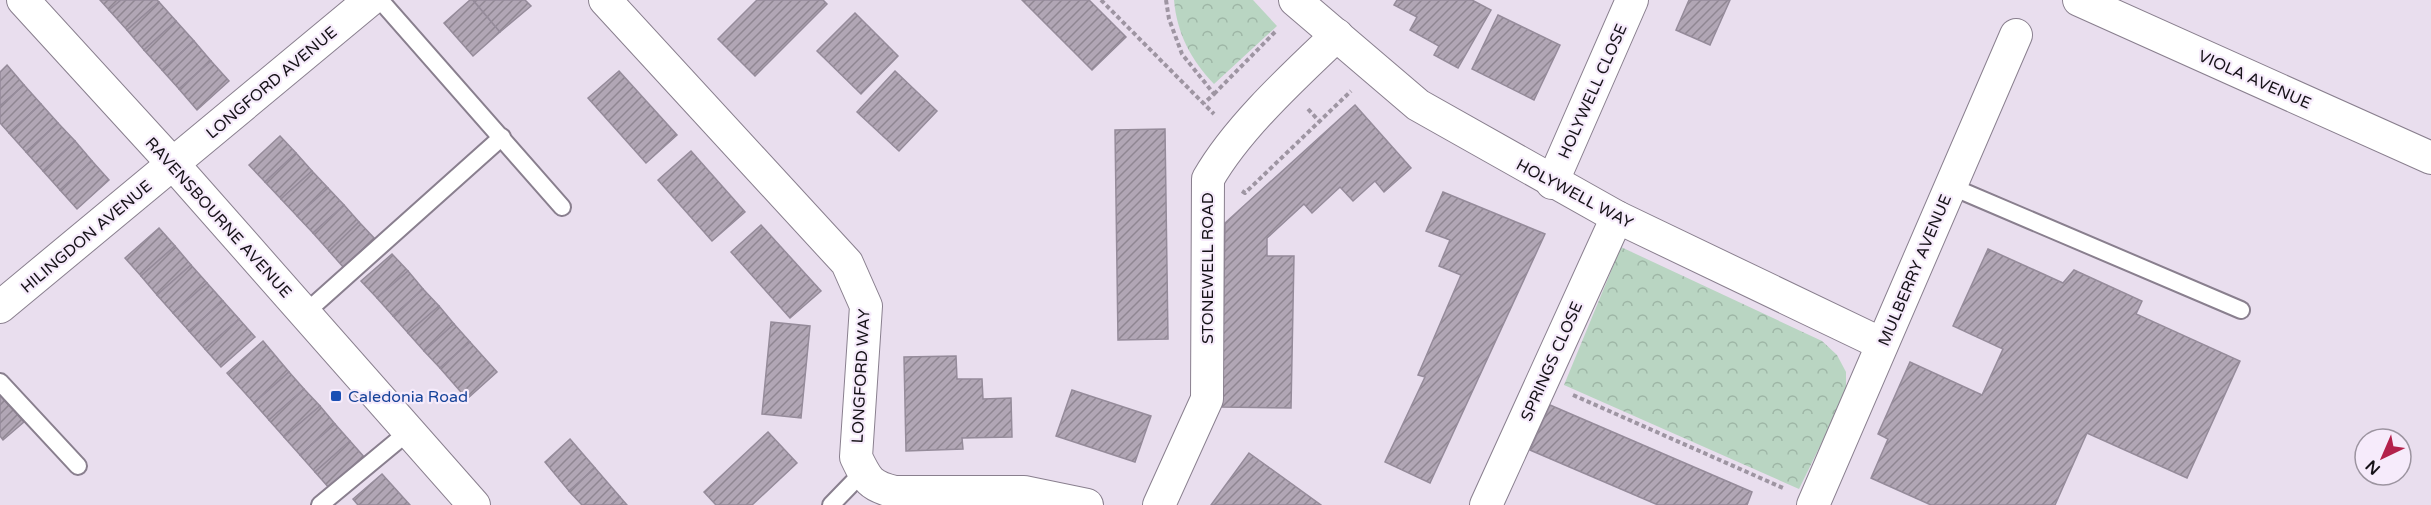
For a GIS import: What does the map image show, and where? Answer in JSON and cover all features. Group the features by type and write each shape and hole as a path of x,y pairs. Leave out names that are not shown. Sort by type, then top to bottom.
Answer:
{"street":[{"name":"RAVENSBOURNE AVENUE","path":"23,0 172,164 474,505"},
{"name":"LONGFORD AVENUE","path":"172,164 370,0"},
{"name":"LONGFORD WAY","path":"605,0 847,264 866,306 855,458 863,472"},
{"name":"HOLYWELL CLOSE","path":"1552,183 1632,0"},
{"name":"VIOLA AVENUE","path":"2079,0 2431,158"},
{"name":"HOLYWELL WAY","path":"1298,3 1418,105 1552,183 1617,217 1882,344"},
{"name":"STONEWELL ROAD","path":"1159,505 1207,399 1208,179 1215,165 1235,140 1297,73 1337,35"},
{"name":"MULBERRY AVENUE","path":"1814,503 2016,35"},
{"name":"HILINGDON AVENUE","path":"0,307 172,164"},
{"name":"SPRINGS CLOSE","path":"1486,505 1617,217"},
{"path":"863,472 876,487 895,492 1024,492 1087,505"}],"lane":[{"path":"380,0 562,207"},
{"path":"304,314 502,137"},
{"path":"1950,186 2241,310"},
{"path":"0,382 78,466"},
{"path":"320,505 410,434"},
{"path":"831,505 863,472"}],"path":[{"path":"1101,0 1204,103 1235,140"},
{"path":"1166,0 1169,18 1182,54 1214,94"},
{"path":"1204,103 1298,3"},
{"path":"1215,165 1245,194 1376,68"},
{"path":"1542,381 1814,503"}],"green space":[{"path":"1174,0 1253,0 1277,26 1214,84 1198,66 1187,46 1178,24"},
{"path":"1621,247 1822,341 1837,355 1846,372 1846,393 1799,489 1564,385"}],"building":[{"path":"100,0 121,0 109,10"},
{"path":"121,0 157,0 159,2 127,30 109,10"},
{"path":"470,0 473,0 500,32 473,56 444,23"},
{"path":"473,0 525,0 531,6 500,32"},
{"path":"757,0 823,0 827,4 755,76 718,39"},
{"path":"1022,0 1089,0 1126,37 1092,70"},
{"path":"1397,0 1472,0 1491,10 1458,68 1434,55 1439,46 1410,30 1417,17 1394,5"},
{"path":"1689,0 1730,0 1710,45 1676,30"},
{"path":"159,2 176,21 144,50 127,30"},
{"path":"855,13 898,56 861,94 817,51"},
{"path":"1498,15 1560,45 1534,100 1472,69"},
{"path":"176,21 194,41 162,70 144,50"},
{"path":"194,41 211,61 179,89 162,70"},
{"path":"211,61 229,81 197,110 179,89"},
{"path":"7,65 24,85 0,106 0,72"},
{"path":"619,71 677,135 646,163 588,98"},
{"path":"895,71 937,111 899,151 857,112"},
{"path":"24,85 41,104 9,133 0,123 0,106"},
{"path":"41,104 58,123 26,152 9,133"},
{"path":"1355,105 1411,168 1384,192 1375,181 1353,201 1340,187 1312,213 1304,204 1267,238 1267,256 1294,256 1291,408 1222,407 1225,223"},
{"path":"58,123 75,141 43,171 26,152"},
{"path":"1165,129 1168,339 1118,340 1115,130"},
{"path":"280,136 296,153 265,182 249,165"},
{"path":"75,141 92,161 60,190 43,171"},
{"path":"691,151 745,212 712,241 658,180"},
{"path":"296,153 312,171 281,199 265,182"},
{"path":"92,161 109,180 77,209 60,190"},
{"path":"312,171 328,188 297,216 281,199"},
{"path":"328,188 344,205 313,233 297,216"},
{"path":"1443,192 1545,234 1430,483 1385,462 1425,377 1418,375 1461,275 1439,266 1450,240 1426,231"},
{"path":"344,205 359,222 329,251 313,233"},
{"path":"359,222 375,239 344,268 329,251"},
{"path":"761,225 821,291 790,318 731,252"},
{"path":"159,228 175,246 141,276 125,258"},
{"path":"175,246 191,265 157,295 141,276"},
{"path":"1988,249 2063,283 2074,270 2142,301 2136,314 2240,361 2187,478 2087,433 2055,505 1931,505 1871,478 1888,439 1878,434 1910,362 1982,395 2003,349 1953,326"},
{"path":"392,254 408,271 377,298 361,281"},
{"path":"191,265 207,283 173,313 157,295"},
{"path":"408,271 423,289 393,316 377,298"},
{"path":"207,283 223,301 189,331 173,313"},
{"path":"423,289 439,306 408,333 393,316"},
{"path":"223,301 239,319 205,349 189,331"},
{"path":"439,306 454,324 424,351 408,333"},
{"path":"239,319 255,337 221,367 205,349"},
{"path":"771,322 810,326 801,418 762,414"},
{"path":"454,324 470,342 440,368 424,351"},
{"path":"263,341 289,372 254,403 227,373"},
{"path":"470,342 497,372 467,399 440,368"},
{"path":"956,356 957,379 982,379 983,399 1011,398 1012,437 962,438 963,449 906,451 904,357"},
{"path":"289,372 304,389 269,420 254,403"},
{"path":"304,389 320,406 284,437 269,420"},
{"path":"1072,390 1151,416 1135,462 1056,436"},
{"path":"0,395 24,422 3,440 0,436"},
{"path":"1550,405 1752,492 1747,505 1658,505 1530,450"},
{"path":"320,406 335,424 300,455 284,437"},
{"path":"335,424 350,441 315,472 300,455"},
{"path":"768,432 797,463 752,505 716,505 704,492"},
{"path":"570,439 595,468 569,491 545,462"},
{"path":"350,441 365,458 330,489 315,472"},
{"path":"1249,453 1321,505 1211,505"},
{"path":"595,468 620,497 611,505 582,505 569,491"},
{"path":"382,474 410,505 358,505 353,499"},
{"path":"620,497 627,505 611,505"}],"place":[{"name":"Caledonia Road","path":"336,396"}]}
